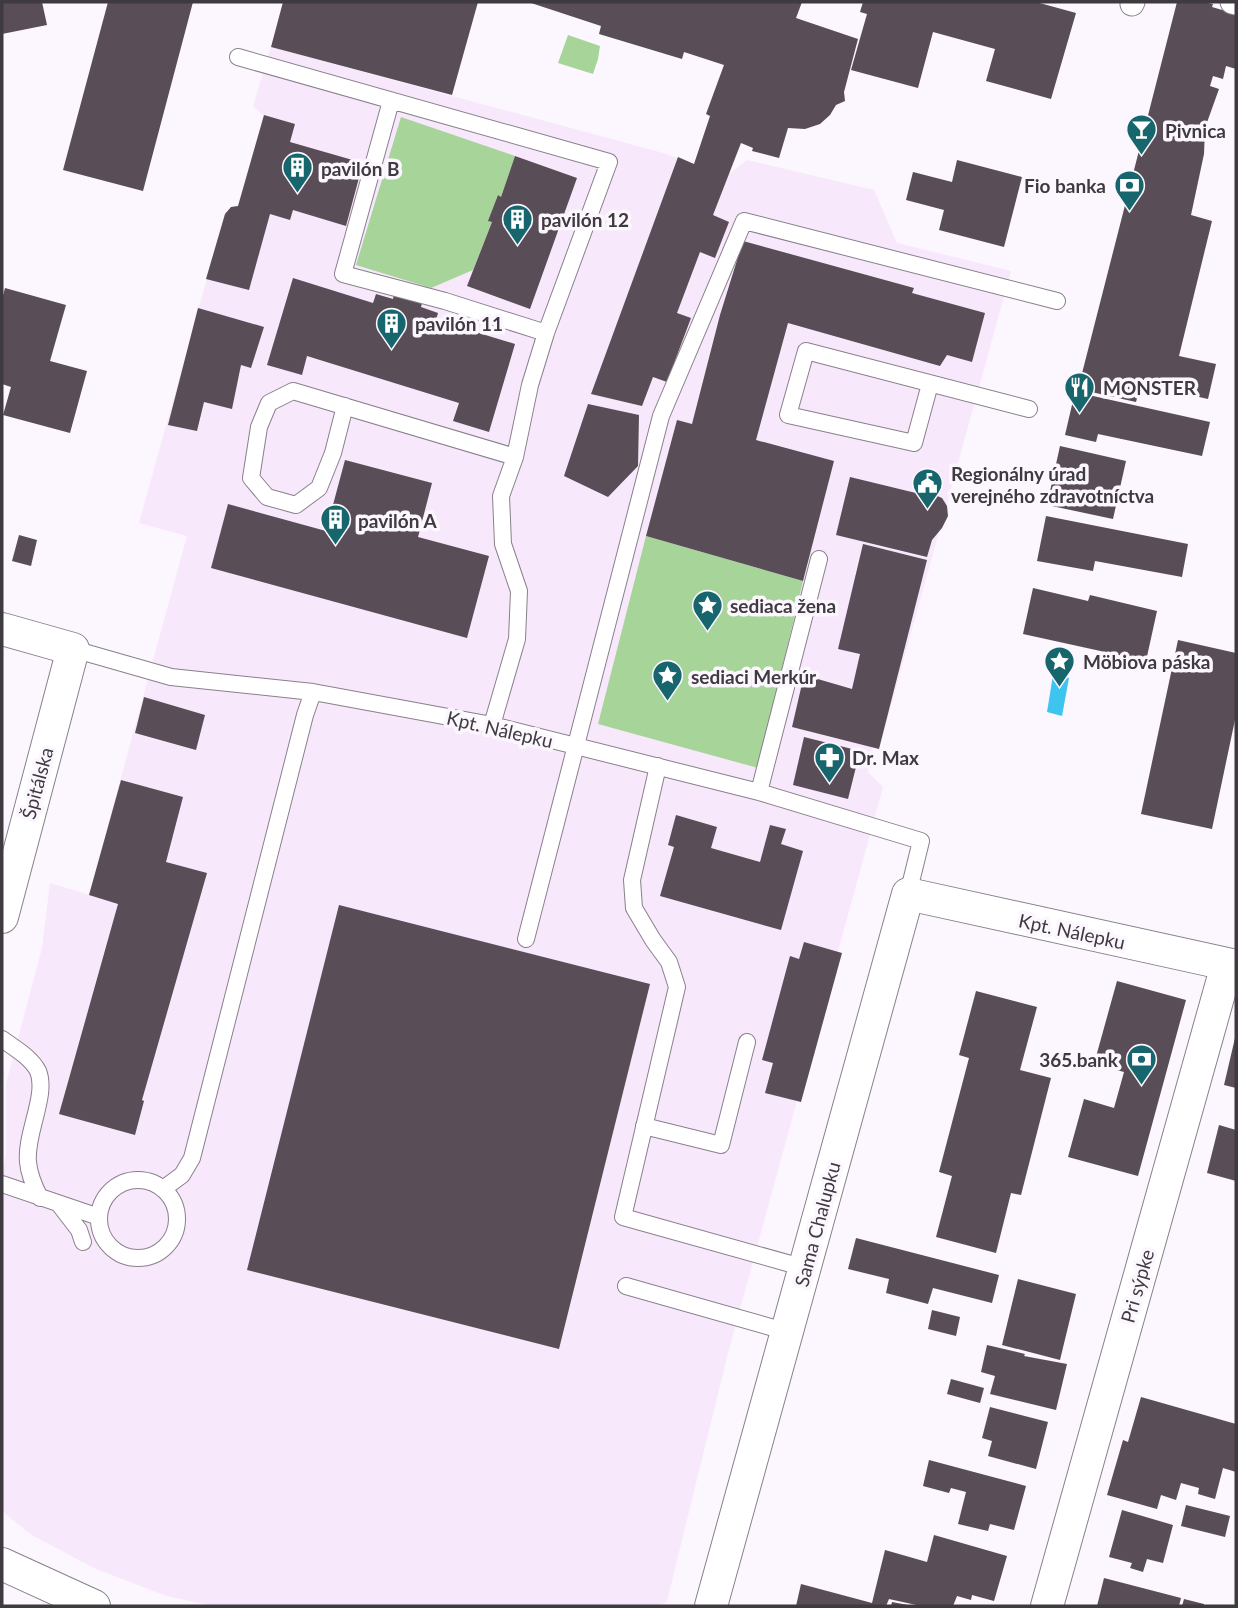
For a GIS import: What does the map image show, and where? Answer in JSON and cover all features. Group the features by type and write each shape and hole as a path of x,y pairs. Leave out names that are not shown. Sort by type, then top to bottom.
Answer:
{"street":[{"path":"2,629 73,649"},
{"name":"Špitálska","path":"2,917 73,649"},
{"name":"Kpt. Nálepku","path":"908,894 1232,965"},
{"name":"Sama Chalupku","path":"711,1606 908,894"},
{"name":"Pri sýpke","path":"1046,1606 1232,965"},
{"path":"2,1564 94,1606"}],"lane":[{"path":"238,57 610,162 546,333 530,385 515,457 501,496 503,544 519,591 517,639 492,725"},
{"path":"391,101 343,274 446,301 546,333"},
{"path":"526,939 661,416 744,221 1057,301"},
{"path":"930,384 914,443 788,415 806,351 1030,409"},
{"path":"345,406 333,453 319,488 296,505 267,497 251,478 259,427 269,403 293,391 345,406 515,457"},
{"path":"759,792 819,559"},
{"name":"Kpt. Nálepku","path":"73,649 171,677 313,692 492,725 759,792 921,841"},
{"path":"163,1189 182,1175 192,1158 313,692"},
{"path":"658,766 632,880 634,908 669,962 677,987 623,1217 805,1268"},
{"name":"Sama Chalupku","path":"908,894 921,841"},
{"path":"2,1039 33,1063 38,1073 40,1091 28,1161 40,1198"},
{"path":"644,1126 720,1145 747,1042"},
{"path":"130,1181 148,1181 163,1189 173,1200 177,1214 176,1228 170,1242 156,1255 136,1259 116,1252 103,1237 99,1217 103,1201 114,1188 130,1181"},
{"path":"2,1184 99,1217"},
{"path":"60,1204 79,1230 83,1242"},
{"path":"626,1286 788,1332"}],"shaded area":[{"path":"271,47 663,153 727,176 747,160 874,190 897,243 1011,271 879,749 872,747 868,772 883,787 729,1349 667,1601 660,1606 213,1606 167,1596 96,1569 30,1534 2,1511 2,1174 6,1155 6,1084 42,948 50,883 89,895 187,536 139,523 225,214 231,207 238,206 264,116 253,106"}],"green space":[{"path":"568,35 600,46 593,74 558,63"},
{"path":"401,117 515,156 501,197 498,195 489,221 492,222 473,270 431,288 356,265"},
{"path":"646,536 803,581 758,768 598,724"}],"water":[{"path":"1053,675 1069,678 1062,716 1047,712"}],"building":[{"path":"2,2 42,2 47,25 2,34"},
{"path":"108,2 193,2 143,191 63,170"},
{"path":"283,2 478,2 452,95 271,47"},
{"path":"528,2 802,2 796,18 858,39 844,92 845,101 836,105 820,124 805,129 788,128 779,158 752,151 753,148 741,143 713,215 729,222 715,258 700,252 677,313 691,318 667,382 653,377 642,406 591,394 678,157 694,164 710,116 706,114 724,65 684,52 682,59 599,34 601,26"},
{"path":"863,2 1036,2 1076,13 1051,99 986,81 995,49 933,32 918,88 851,70 867,14 860,12"},
{"path":"1177,2 1204,2 1236,14 1236,69 1226,66 1223,79 1213,76 1210,86 1219,89 1205,128 1204,154 1191,215 1212,221 1179,356 1216,364 1208,399 1141,384 1136,402 1078,389"},
{"name":"pavilón B","path":"264,115 295,124 290,142 363,163 346,226 293,210 290,220 270,214 249,290 206,279 225,214 231,207 238,206"},
{"name":"pavilón 12","path":"515,156 577,178 530,309 467,286 492,222 488,221 498,195 501,197"},
{"path":"957,160 1022,177 1004,247 939,230 944,210 906,200 913,172 952,182"},
{"path":"743,241 914,288 912,293 985,313 972,362 947,355 940,366 788,323 756,440 834,461 803,581 646,536 677,420 692,424 720,315"},
{"name":"pavilón 11","path":"293,278 373,303 376,294 393,299 394,294 422,303 421,307 438,313 436,320 515,344 489,432 453,421 459,403 307,356 302,375 267,365"},
{"path":"5,288 66,305 50,361 87,371 70,433 3,415 11,387 2,384 2,299"},
{"path":"198,308 264,327 251,368 241,365 232,409 204,402 197,431 168,425"},
{"path":"1075,392 1210,422 1202,456 1098,434 1096,442 1065,435"},
{"path":"588,404 639,415 638,466 608,497 564,476"},
{"path":"1060,446 1126,461 1113,519 1047,505"},
{"name":"pavilón A","path":"345,460 432,483 418,537 489,556 467,638 211,568 228,504 326,531"},
{"path":"850,477 920,494 928,492 942,498 947,506 948,516 932,540 927,557 836,535"},
{"path":"1046,516 1188,544 1182,577 1095,561 1093,571 1037,561"},
{"path":"19,535 37,540 31,566 12,561"},
{"path":"863,544 927,560 879,749 792,727 804,675 852,689 860,654 838,649"},
{"path":"1033,588 1088,601 1090,595 1157,611 1146,661 1023,634"},
{"path":"1178,640 1236,653 1236,715 1212,829 1141,814"},
{"path":"144,697 205,715 196,750 135,733"},
{"path":"804,737 860,751 848,799 793,785"},
{"path":"121,780 183,797 166,862 207,873 142,1100 144,1101 135,1135 59,1114 118,904 89,895"},
{"path":"676,815 717,827 711,848 760,862 770,825 786,829 781,844 803,851 781,930 660,896 674,847 668,845"},
{"path":"339,905 650,984 559,1349 247,1270"},
{"path":"804,942 842,953 801,1102 765,1093 773,1063 762,1060 790,956 799,959"},
{"name":"365.bank","path":"1117,981 1186,1000 1138,1176 1068,1157 1084,1099 1114,1108 1124,1072 1094,1064"},
{"path":"976,991 1037,1007 1020,1070 1051,1078 1021,1195 1011,1193 996,1253 936,1237 952,1176 939,1172 969,1058 959,1055"},
{"path":"1236,1038 1236,1088 1224,1085"},
{"path":"1219,1125 1236,1130 1236,1181 1207,1173"},
{"path":"856,1238 999,1275 992,1303 933,1288 928,1304 886,1293 889,1279 848,1269"},
{"path":"1018,1279 1076,1294 1060,1360 1002,1345"},
{"path":"932,1310 960,1317 956,1336 928,1329"},
{"path":"987,1345 1025,1354 1024,1356 1067,1364 1056,1410 990,1394 995,1376 981,1372"},
{"path":"951,1379 984,1388 980,1403 947,1394"},
{"path":"1141,1397 1236,1424 1236,1472 1223,1468 1215,1499 1198,1494 1199,1488 1181,1483 1176,1500 1161,1495 1157,1509 1107,1495 1123,1440 1128,1442"},
{"path":"990,1407 1048,1422 1036,1469 988,1456 992,1441 982,1438"},
{"path":"929,1460 1026,1486 1014,1530 990,1524 988,1531 958,1524 966,1492 951,1488 949,1493 923,1486"},
{"path":"1186,1505 1230,1516 1225,1537 1181,1526"},
{"path":"1122,1510 1173,1525 1163,1563 1147,1559 1143,1572 1130,1568 1132,1563 1109,1557"},
{"path":"934,1535 1007,1556 994,1601 972,1595 971,1600 957,1596 953,1606 921,1606 889,1599 886,1606 796,1606 801,1584 872,1603 885,1550 927,1562"},
{"path":"1104,1578 1181,1598 1179,1606 1097,1606"},
{"path":"1184,1599 1204,1604 1204,1606 1182,1606"},
{"path":"892,1602 908,1605 908,1606 891,1606"}],"place":[{"name":"Pivnica","path":"1142,157"},
{"name":"pavilón B","path":"298,195"},
{"name":"Fio banka","path":"1129,212"},
{"name":"pavilón 12","path":"518,246"},
{"name":"pavilón 11","path":"392,350"},
{"name":"MONSTER","path":"1080,414"},
{"name":"Regionálny úrad verejného zdravotníctva","path":"928,511"},
{"name":"pavilón A","path":"335,547"},
{"name":"sediaca žena","path":"707,632"},
{"name":"Möbiova páska","path":"1060,688"},
{"name":"sediaci Merkúr","path":"668,703"},
{"name":"Dr. Max","path":"829,784"},
{"name":"365.bank","path":"1141,1086"}]}
